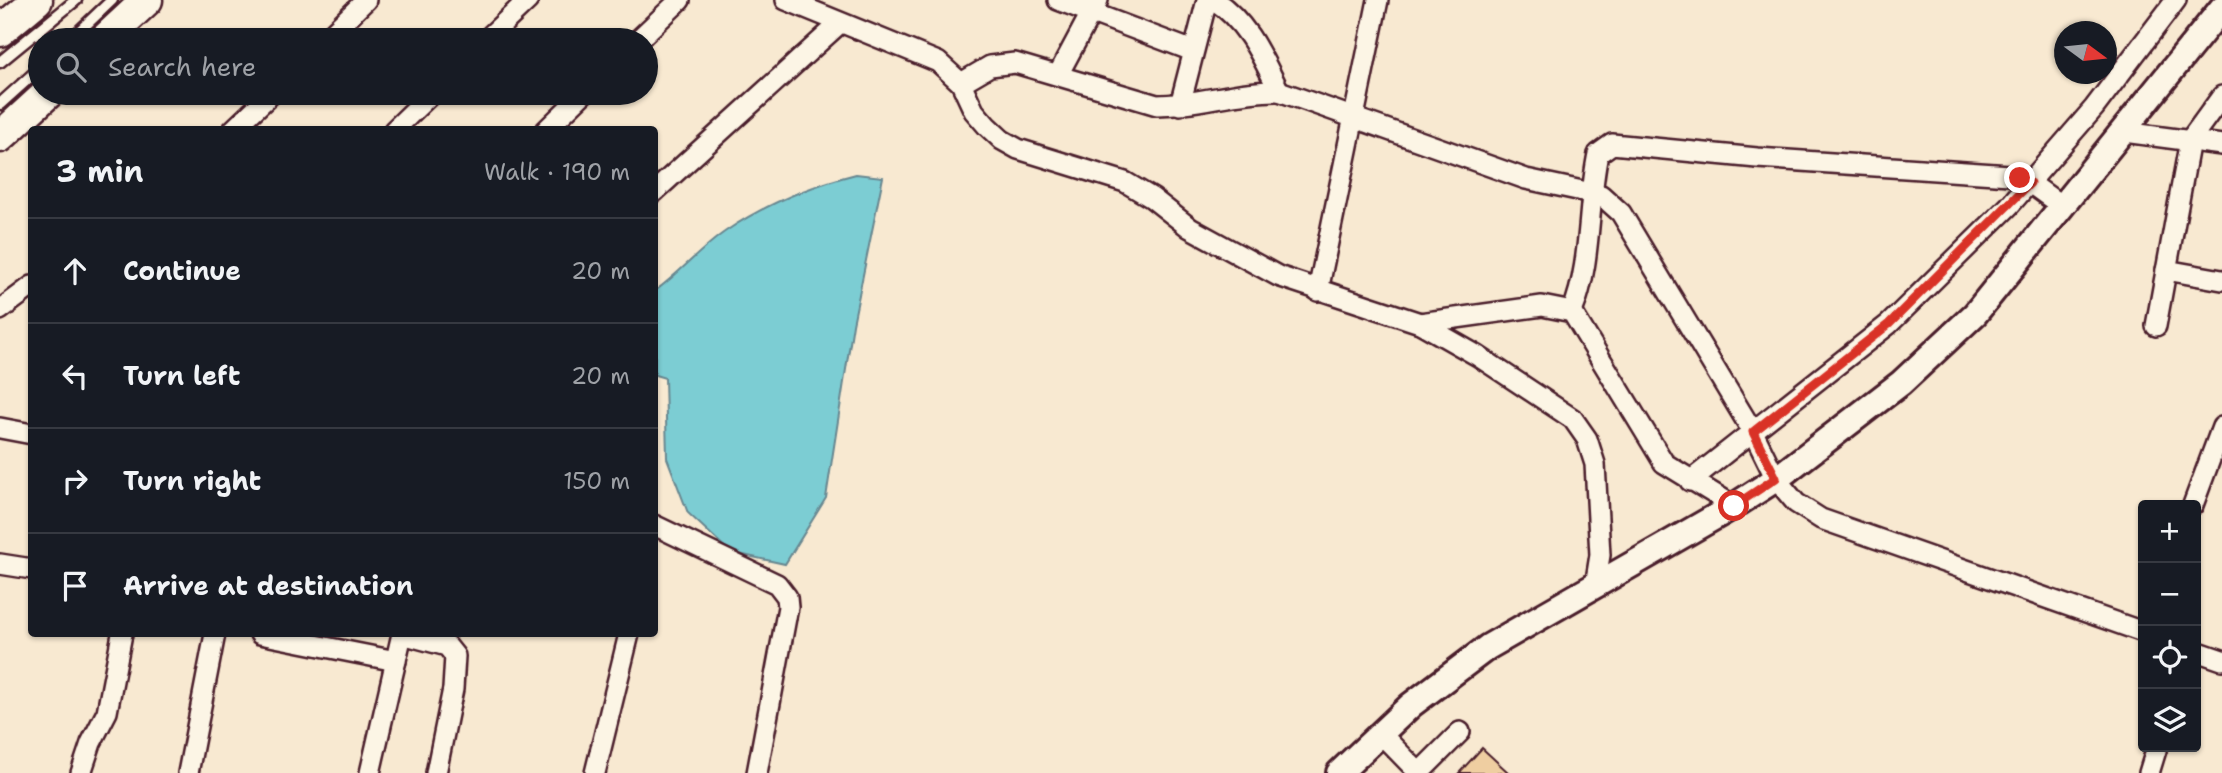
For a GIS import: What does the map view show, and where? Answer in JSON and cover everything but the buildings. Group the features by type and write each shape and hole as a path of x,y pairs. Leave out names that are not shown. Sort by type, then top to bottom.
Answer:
{"main road":[{"path":"0,31 37,0"},
{"path":"117,28 147,0"},
{"path":"0,137 35,105"}],"street":[{"path":"337,28 366,0"},
{"path":"499,28 528,0"},
{"path":"651,28 680,0"},
{"path":"786,0 937,62 961,83 974,111 1002,140 1018,149 1125,182 1212,240 1278,276 1420,323 1478,356 1573,419 1587,439 1595,464 1601,555 1595,586"},
{"path":"1058,0 1094,6 1193,51"},
{"path":"1180,105 1206,0"},
{"path":"1214,0 1235,13 1246,26 1279,91"},
{"path":"1318,291 1378,0"},
{"path":"1690,481 1889,324 2030,183 2094,108 2176,0"},
{"path":"1059,73 1094,6"},
{"path":"1339,773 1411,705 1488,647 1734,506 1776,478 1901,383 1975,314 2222,8"},
{"path":"658,188 840,23"},
{"path":"961,83 990,66 1002,63 1059,73 1136,100 1180,105 1262,91 1279,91 1353,115 1526,179 1590,191 1611,202 1621,213 1753,432 1776,478 1796,503 1821,519 1933,556 2138,630"},
{"path":"2156,326 2190,140 2222,96"},
{"path":"237,126 259,105"},
{"path":"398,126 420,105"},
{"path":"550,126 572,105"},
{"path":"2124,132 2222,145"},
{"path":"1572,312 1581,283 1590,191 1598,154 1604,147 1621,143 1756,158 2010,175 2030,183 2063,207"},
{"path":"2166,270 2222,280"},
{"path":"0,310 28,289"},
{"path":"1420,323 1542,306 1572,312 1664,463 1734,506"},
{"path":"2195,500 2222,427"},
{"path":"0,428 28,433"},
{"path":"658,527 777,584 787,597 789,607 757,773"},
{"path":"0,566 28,569"},
{"path":"81,773 91,743 107,712 121,637"},
{"path":"188,773 214,637"},
{"path":"293,637 326,640 396,661"},
{"path":"370,773 401,637"},
{"path":"413,637 447,646 455,656 453,689 436,773"},
{"path":"595,773 628,637"},
{"path":"2201,653 2222,660"},
{"path":"1381,734 1419,773 1460,732"},
{"path":"2149,773 2155,752"}],"lane":[{"path":"42,28 76,0"},
{"path":"83,28 112,0"},
{"path":"0,62 28,39"},
{"path":"0,104 28,79"}],"water":[{"path":"856,174 883,177 853,324 826,498 785,564 730,552 688,513 667,458 665,378 658,376 658,288 741,221 821,184"}],"route":[{"path":"1734,506 1776,478 1753,432 1889,324 2030,183 2020,178"}]}
